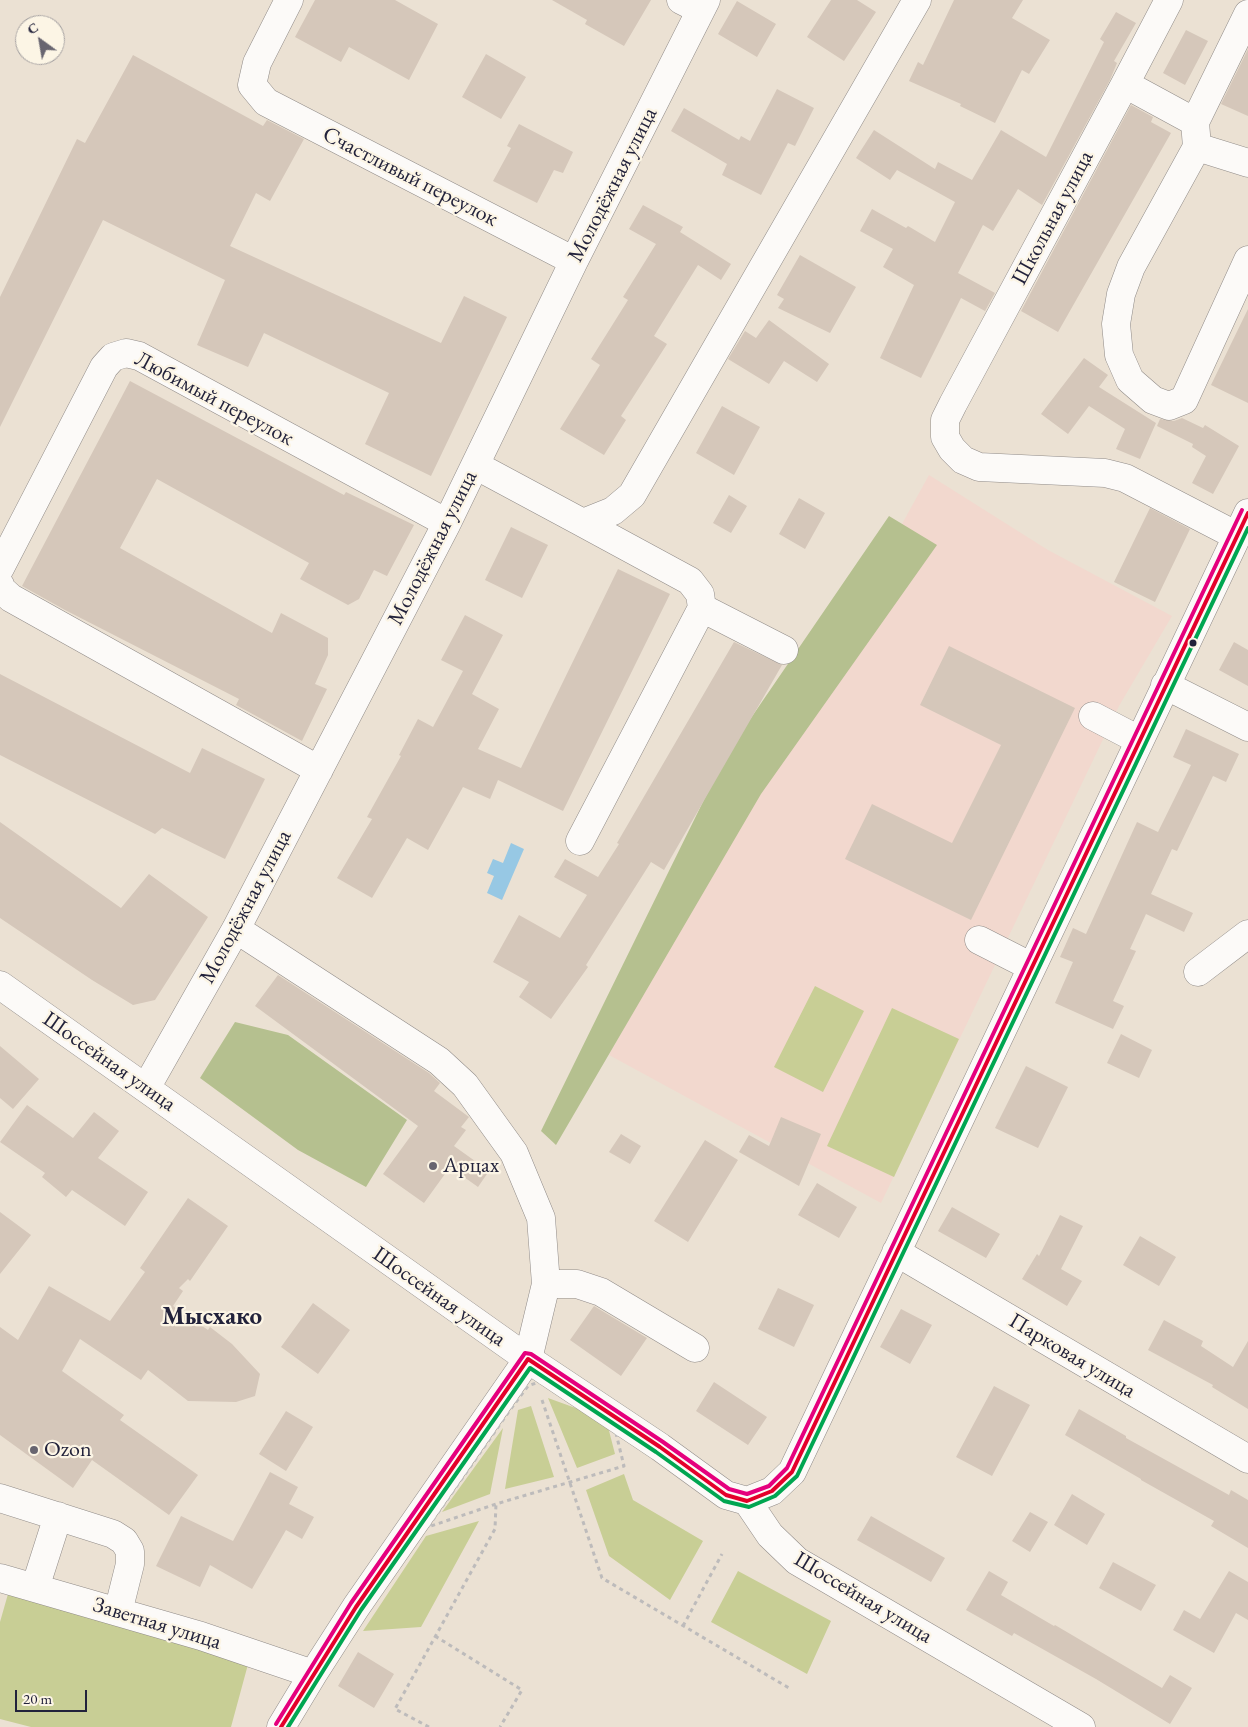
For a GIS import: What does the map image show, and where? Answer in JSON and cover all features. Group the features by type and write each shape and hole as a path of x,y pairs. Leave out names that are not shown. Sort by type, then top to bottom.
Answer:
{"street":[{"name":"Счастливый переулок","path":"289,0 257,63 252,85 266,102 574,261"},
{"path":"582,523 614,511 632,495 917,0"},
{"name":"Школьная улица","path":"1168,0 1125,84 953,404 945,420 945,437 952,449 963,460 979,466 1105,473 1125,478 1243,525"},
{"name":"Молодёжная улица","path":"146,1088 236,929 447,523 696,4"},
{"path":"1248,14 1196,134 1131,267 1121,294 1116,324 1120,355 1130,380 1153,400 1169,406 1184,400 1248,260"},
{"path":"1125,84 1196,134 1248,163"},
{"name":"Любимый переулок","path":"0,568 104,367 113,357 126,353 138,356 447,523"},
{"path":"476,465 690,581 700,594 702,608 580,841"},
{"path":"747,1501 772,1491 792,1472 1243,525"},
{"path":"0,585 1,589 11,598 319,770"},
{"path":"702,608 784,650"},
{"path":"1166,685 1248,727"},
{"path":"1093,716 1139,740"},
{"path":"236,929 439,1061 465,1085 514,1153 541,1218 546,1284 532,1371 356,1608 312,1674 290,1724"},
{"path":"1198,972 1248,934"},
{"path":"979,940 1032,967"},
{"name":"Шоссейная улица","path":"0,985 146,1088 532,1371 660,1447 726,1495 747,1501 770,1536 797,1561 1081,1727"},
{"name":"Парковая улица","path":"896,1252 1248,1459"},
{"path":"546,1284 577,1284 601,1292 695,1348"},
{"path":"0,1498 114,1534 124,1541 130,1552 130,1564 118,1612"},
{"path":"35,1588 58,1516"},
{"name":"Заветная улица","path":"0,1578 201,1636 312,1674"}],"path":[{"path":"532,1371 602,1578 789,1688"},
{"path":"532,1371 613,1421 624,1466 496,1504 428,1527 528,1386 532,1371"},
{"path":"429,1727 395,1709 495,1529 496,1504"},
{"path":"683,1626 722,1554"},
{"path":"435,1636 522,1690 500,1727"}],"shaded area":[{"path":"929,475 1048,550 1172,616 1119,706 881,1203 609,1055"}],"green space":[{"path":"889,516 937,545 761,794 556,1145 541,1131 727,753"},
{"path":"815,986 864,1011 823,1092 774,1067"},
{"path":"892,1008 959,1039 894,1177 827,1146"},
{"path":"235,1022 288,1035 407,1120 366,1187 298,1150 200,1078"},
{"path":"548,1398 606,1419 615,1454 577,1468"},
{"path":"531,1406 554,1477 505,1489 518,1410"},
{"path":"503,1428 490,1494 442,1512"},
{"path":"624,1474 633,1500 703,1541 670,1600 609,1556 586,1490"},
{"path":"479,1521 421,1627 363,1631 426,1536"},
{"path":"738,1571 831,1621 807,1674 711,1622"},
{"path":"8,1594 250,1657 231,1727 31,1727 0,1719 0,1622"}],"water":[{"path":"511,843 524,849 502,900 487,893 494,876 487,873 493,859 503,863"}],"building":[{"path":"315,0 395,0 438,24 409,80 349,47 341,62 295,37"},
{"path":"552,0 651,0 624,46 585,24 587,20"},
{"path":"831,0 857,0 876,12 844,61 807,37"},
{"path":"954,0 1023,0 1012,18 1050,40 1029,74 1022,70 995,123 960,106 961,104 909,81 918,62 923,65"},
{"path":"737,1 776,24 757,57 718,34"},
{"path":"1116,12 1136,23 1114,61 1117,63 1110,80 1042,205 1018,189 993,231 983,225 958,273 995,293 985,311 961,298 921,378 880,358 914,285 883,267 893,249 860,231 872,209 906,228 908,226 935,242 955,202 897,170 890,180 856,158 874,130 935,169 938,162 972,180 1001,130 1046,157 1104,42 1100,39"},
{"path":"1186,30 1208,41 1185,85 1163,73"},
{"path":"1248,49 1248,116 1221,104"},
{"path":"486,54 526,77 501,119 462,97"},
{"path":"133,55 263,126 267,120 304,139 270,201 256,193 230,246 441,343 464,296 507,317 431,476 365,444 389,393 264,333 248,367 197,345 225,280 103,220 0,427 0,297 77,139 85,143"},
{"path":"777,89 814,108 795,146 788,143 761,195 722,175 727,164 671,131 684,108 739,140 741,136 750,141"},
{"path":"1131,105 1153,117 1151,122 1171,133 1058,332 1021,311"},
{"path":"519,124 573,152 563,173 554,170 537,203 493,181 511,148 507,146"},
{"path":"643,205 683,227 680,232 731,264 721,280 698,265 654,336 667,344 621,416 626,420 604,455 560,429 600,365 591,359 628,300 623,297 656,244 629,229"},
{"path":"800,255 856,287 830,333 778,308 784,299 777,295"},
{"path":"1248,309 1248,403 1211,385"},
{"path":"769,320 829,364 817,382 784,361 769,384 728,359 745,331 756,338"},
{"path":"1084,358 1108,375 1099,387 1156,423 1140,459 1116,449 1125,429 1089,406 1068,434 1041,414"},
{"path":"130,381 344,495 346,492 414,525 387,576 374,570 359,599 348,605 300,579 309,563 157,479 120,548 272,633 281,613 328,638 328,655 315,684 327,689 302,741 236,705 239,699 22,586"},
{"path":"722,406 760,427 734,475 696,453"},
{"path":"1182,418 1203,428 1205,425 1239,446 1213,494 1192,483 1206,456 1192,447 1193,444 1157,426 1160,419 1174,421"},
{"path":"729,495 747,506 731,533 713,523"},
{"path":"799,498 825,513 805,549 779,534"},
{"path":"1150,508 1190,529 1155,602 1114,582"},
{"path":"511,527 548,545 522,598 485,580"},
{"path":"618,569 670,594 563,811 498,780 490,799 463,787 428,850 407,838 372,898 337,878 372,819 367,817 401,756 399,755 418,719 433,727 463,671 441,660 465,615 503,635 472,694 499,709 478,749 521,768"},
{"path":"734,642 782,665 664,870 651,862 586,965 588,967 551,1019 519,997 529,982 493,962 519,915 560,938 587,895 554,877 565,859 598,877 619,844 617,843"},
{"path":"1234,642 1248,650 1248,686 1219,670"},
{"path":"949,646 1075,708 971,920 845,859 872,804 952,843 1001,745 920,705"},
{"path":"0,674 190,773 202,748 265,779 225,859 162,828 155,834 0,755"},
{"path":"1186,729 1239,754 1226,782 1213,776 1177,851 1172,849 1151,894 1193,913 1184,932 1146,914 1130,949 1136,951 1113,1001 1124,1006 1113,1029 1055,1003 1073,962 1060,957 1073,928 1086,934 1137,822 1158,832 1191,765 1173,757"},
{"path":"0,822 121,908 149,874 208,917 155,1000 133,1005 92,980 0,918"},
{"path":"278,975 429,1073 440,1083 434,1091 469,1117 461,1127 466,1130 454,1146 489,1171 478,1187 450,1167 424,1203 383,1174 418,1126 255,1006"},
{"path":"1121,1034 1152,1050 1139,1078 1107,1063"},
{"path":"0,1046 39,1079 13,1109 0,1098"},
{"path":"1026,1066 1068,1087 1038,1148 995,1128"},
{"path":"27,1105 73,1138 94,1112 119,1131 98,1158 148,1192 125,1226 72,1190 66,1197 42,1177 45,1173 0,1142"},
{"path":"781,1117 821,1134 799,1186 739,1152 749,1135 769,1146"},
{"path":"621,1134 641,1146 630,1164 609,1152"},
{"path":"705,1140 738,1160 688,1242 654,1221"},
{"path":"817,1183 857,1207 839,1238 798,1215"},
{"path":"188,1198 228,1226 190,1281 188,1279 179,1288 183,1291 173,1306 208,1330 210,1327 232,1344 260,1374 255,1396 236,1402 188,1401 148,1370 141,1380 80,1339 62,1371 124,1415 120,1420 198,1475 169,1515 92,1460 73,1488 0,1435 0,1327 18,1340 49,1286 110,1321 145,1272 140,1268"},
{"path":"952,1207 1000,1234 986,1258 938,1231"},
{"path":"0,1212 31,1235 0,1274"},
{"path":"1060,1215 1083,1226 1061,1269 1082,1281 1067,1306 1022,1279 1037,1254 1039,1256"},
{"path":"1140,1236 1176,1257 1159,1286 1123,1265"},
{"path":"778,1288 814,1305 794,1347 758,1329"},
{"path":"313,1303 350,1330 318,1374 281,1347"},
{"path":"594,1306 647,1338 621,1376 570,1340"},
{"path":"901,1309 932,1325 910,1364 880,1347"},
{"path":"1164,1320 1203,1341 1201,1346 1233,1367 1248,1341 1248,1409 1212,1387 1213,1385 1148,1350"},
{"path":"714,1382 767,1417 748,1445 696,1411"},
{"path":"994,1386 1030,1405 992,1476 956,1457"},
{"path":"1079,1409 1126,1436 1126,1438 1229,1495 1231,1490 1248,1500 1248,1548 1211,1526 1214,1521 1065,1435"},
{"path":"286,1411 313,1427 286,1471 259,1454"},
{"path":"270,1472 298,1487 289,1504 314,1517 302,1539 286,1530 252,1589 210,1565 200,1587 156,1566 181,1516 233,1541"},
{"path":"1072,1494 1105,1514 1087,1545 1054,1525"},
{"path":"1030,1512 1048,1522 1030,1552 1012,1541"},
{"path":"871,1516 945,1558 931,1582 857,1540"},
{"path":"1113,1562 1156,1585 1141,1611 1099,1588"},
{"path":"989,1571 1008,1582 1001,1595 1054,1626 1162,1688 1170,1675 1192,1688 1170,1724 1096,1679 1014,1633 1012,1636 966,1610"},
{"path":"1229,1571 1248,1582 1248,1620 1236,1613 1214,1653 1173,1630 1184,1610 1200,1619"},
{"path":"358,1652 394,1674 374,1708 338,1686"}],"transit line":[{"path":"276,1724 351,1603 525,1353 531,1354 663,1442 729,1489 747,1494 769,1486 787,1468 1242,510"},
{"path":"281,1727 356,1607 528,1359 660,1447 726,1495 747,1501 772,1491 792,1472 1248,513"},
{"path":"288,1727 361,1610 530,1368 656,1452 724,1501 749,1507 775,1496 797,1476 1248,528"}],"place":[{"name":"Арцах","path":"433,1166"},
{"name":"Ozon","path":"34,1450"}],"district":[{"name":"Мысхако","path":"212,1317"}]}
